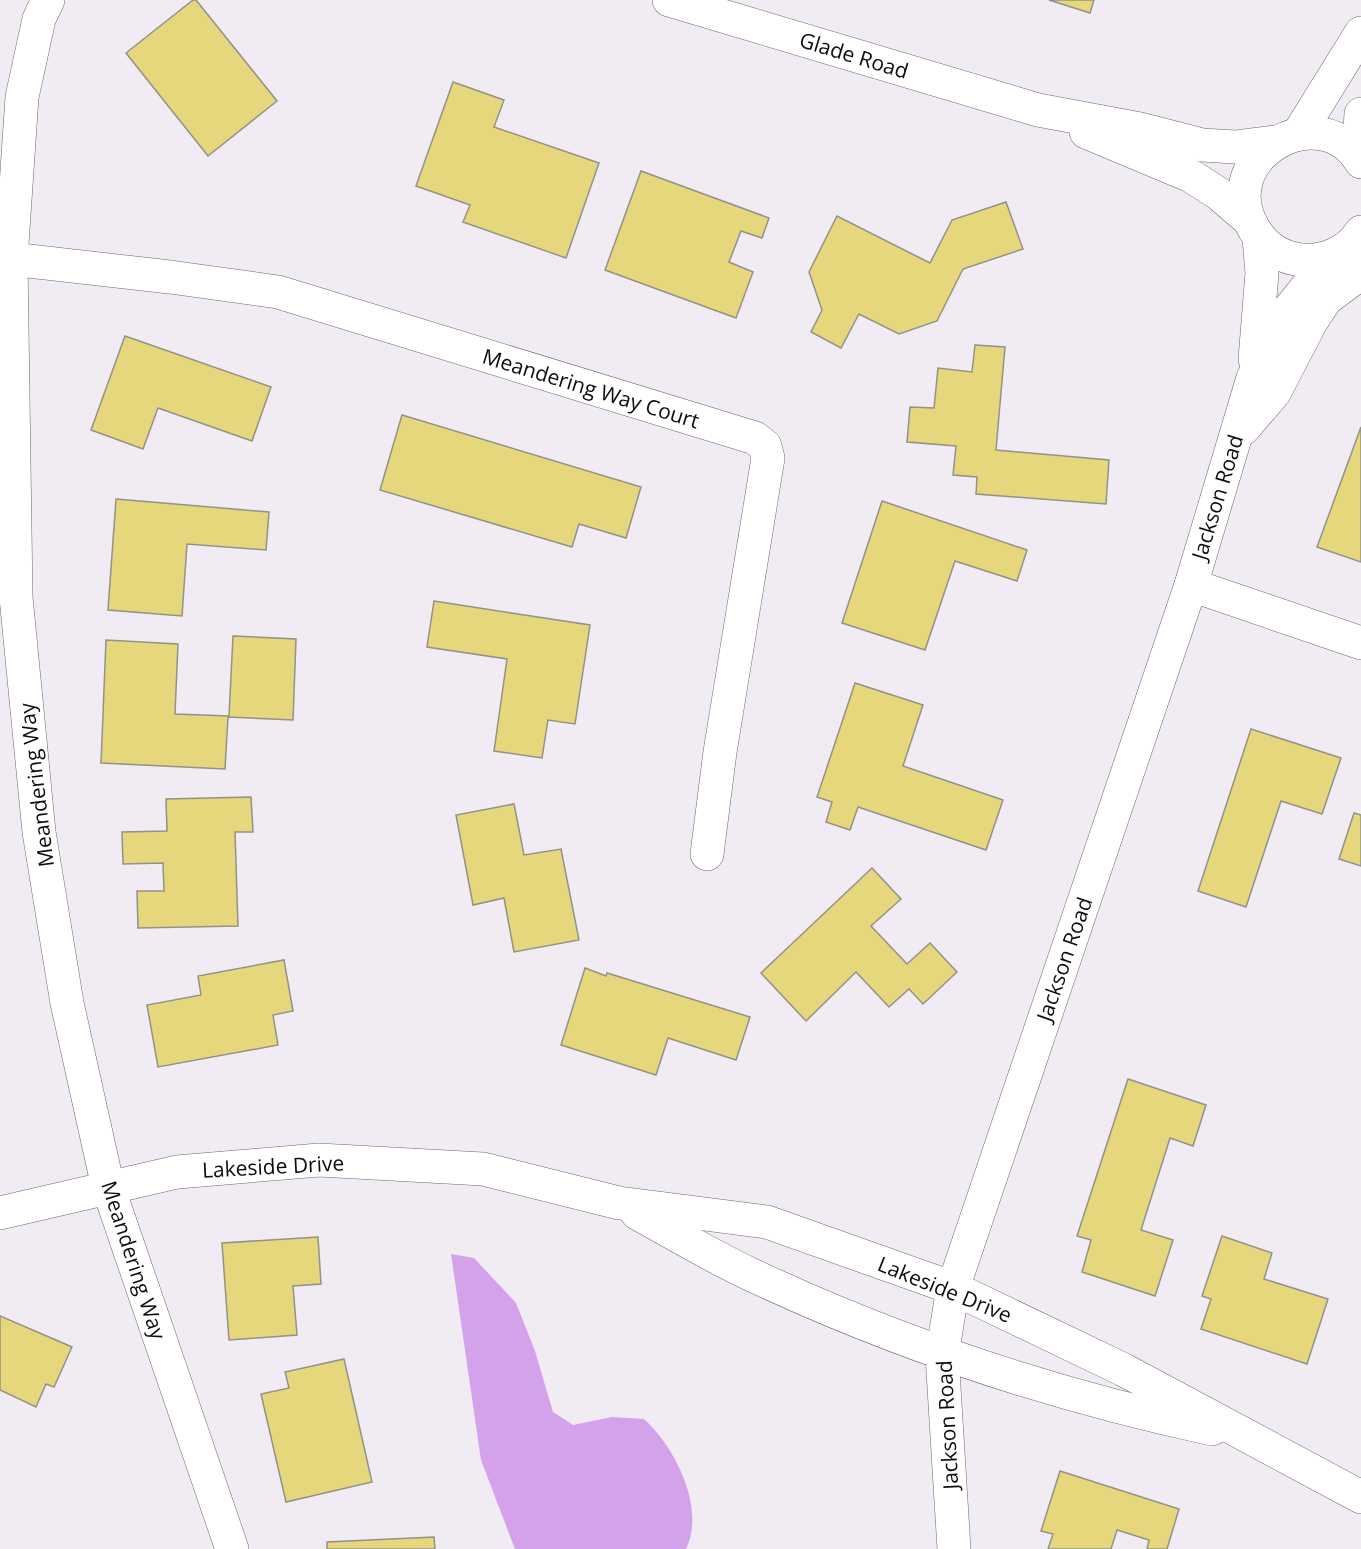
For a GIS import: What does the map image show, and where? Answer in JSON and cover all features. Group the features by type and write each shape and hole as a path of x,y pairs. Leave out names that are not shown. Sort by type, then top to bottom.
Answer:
{"street":[{"name":"Meandering Way","path":"48,0 39,20 22,97 11,259 8,598 39,832 67,1003 108,1187 232,1549"},
{"name":"Glade Road","path":"669,0 1038,110 1140,129 1202,146 1235,147 1321,134 1341,142 1359,159"},
{"name":"Jackson Road","path":"1253,378 1262,273 1254,229 1244,197 1247,176 1258,156 1287,138 1361,33"},
{"name":"Glade Road","path":"1038,110 1115,146 1191,176 1219,194 1274,251 1293,259 1313,261 1353,251"},
{"path":"1359,159 1361,114"},
{"name":"Jackson Road","path":"954,1549 942,1354 953,1288 1191,585 1253,378 1286,313 1353,251"},
{"path":"1234,440 1274,393 1311,322 1353,251"},
{"name":"Meandering Way Court","path":"11,259 278,292 755,438 765,446 768,458 722,740 707,854"},
{"path":"1191,585 1361,643"},
{"name":"Lakeside Drive","path":"0,1213 177,1172 319,1160 483,1169 619,1203 767,1222 953,1288 1124,1370 1361,1497"},
{"name":"Lakeside Drive","path":"619,1203 751,1275 942,1354 1120,1409 1250,1437"}],"shaded area":[{"path":"451,1254 474,1258 516,1303 535,1351 553,1412 573,1425 612,1417 644,1419 656,1431 676,1462 690,1497 691,1533 686,1549 515,1549 481,1460"}],"building":[{"path":"193,0 196,0 277,101 208,156 126,53"},
{"path":"1049,0 1094,0 1090,13"},
{"path":"453,82 504,100 494,127 599,163 566,258 463,222 470,205 416,186"},
{"path":"641,171 769,218 762,238 741,231 729,262 753,272 736,318 605,270"},
{"path":"1006,202 1023,249 963,269 937,321 899,334 859,314 841,348 811,332 822,310 809,272 837,216 930,263 952,220"},
{"path":"125,336 271,387 252,441 158,408 143,449 91,430"},
{"path":"975,345 1005,347 996,450 1109,460 1106,504 976,494 977,477 953,475 956,446 907,442 910,407 934,408 938,368 972,372"},
{"path":"402,415 641,487 626,538 579,524 572,547 380,490"},
{"path":"1361,427 1361,562 1317,547"},
{"path":"116,499 269,512 266,550 187,544 182,616 108,610"},
{"path":"882,501 1027,550 1017,581 955,561 925,650 842,623"},
{"path":"434,601 590,625 575,724 548,720 542,758 494,751 507,659 427,647"},
{"path":"233,636 296,639 293,720 228,717 225,769 101,763 106,640 178,644 175,714 229,716"},
{"path":"855,683 923,705 903,766 1003,800 986,850 858,807 850,830 826,822 832,802 817,797"},
{"path":"1251,729 1341,758 1322,814 1281,801 1246,907 1198,891"},
{"path":"251,797 253,832 235,832 238,926 138,928 137,891 164,891 163,863 123,864 122,832 167,831 166,799"},
{"path":"514,804 524,855 561,849 579,940 514,952 504,898 473,905 456,815"},
{"path":"1354,813 1361,815 1361,866 1339,859"},
{"path":"872,868 901,899 871,926 907,964 930,943 957,972 923,1004 909,989 889,1007 856,972 806,1021 761,973"},
{"path":"284,960 293,1011 273,1015 278,1045 158,1067 147,1005 201,995 198,976"},
{"path":"585,968 750,1017 736,1060 668,1038 656,1075 561,1045"},
{"path":"1128,1079 1206,1105 1193,1146 1170,1138 1141,1230 1173,1240 1155,1296 1082,1272 1091,1240 1077,1236"},
{"path":"1222,1236 1272,1253 1264,1279 1328,1299 1307,1364 1201,1329 1211,1299 1202,1296"},
{"path":"318,1237 321,1284 293,1286 297,1335 229,1340 222,1243"},
{"path":"0,1316 72,1347 54,1387 46,1384 36,1407 0,1390"},
{"path":"344,1359 372,1482 286,1502 261,1394 289,1388 285,1372"},
{"path":"1060,1471 1179,1509 1167,1549 1147,1549 1149,1540 1117,1530 1111,1549 1048,1549 1053,1534 1041,1531"},
{"path":"434,1537 435,1549 327,1549 327,1542"}]}
